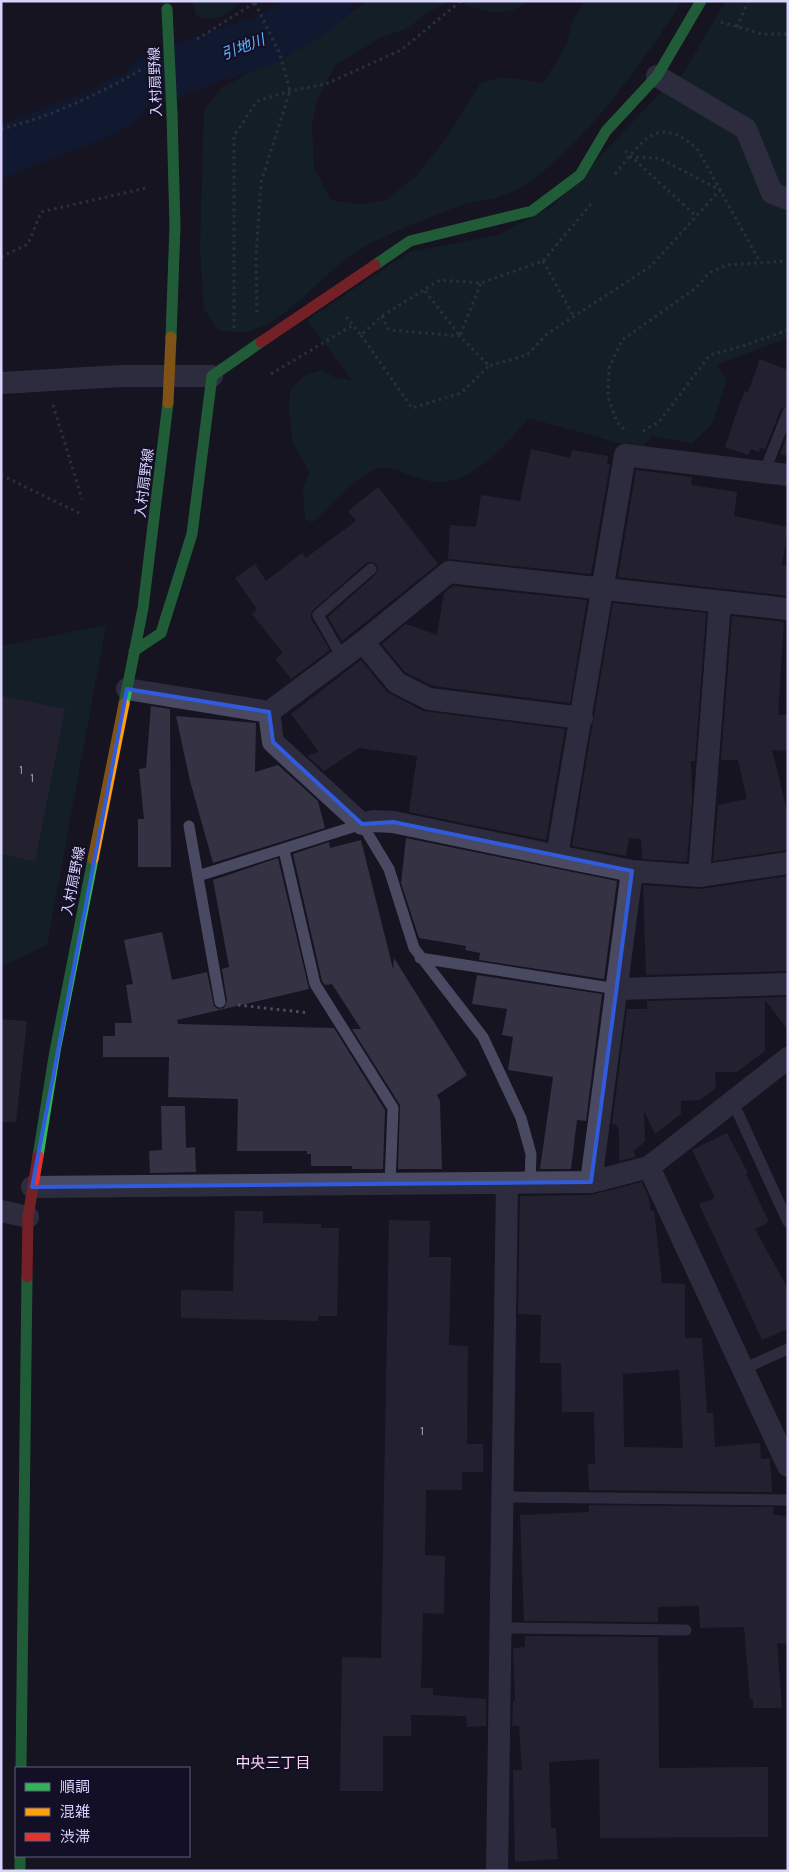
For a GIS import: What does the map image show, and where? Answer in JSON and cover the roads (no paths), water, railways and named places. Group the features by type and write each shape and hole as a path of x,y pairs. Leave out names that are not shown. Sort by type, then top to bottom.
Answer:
{"street":[{"path":"1,383 122,376 212,376 410,241 532,211 580,175 606,131 657,76 701,1"},
{"name":"入村扇野線","path":"21,1767 28,1217 55,1051 143,608 168,402 175,234 167,5"},
{"path":"657,76 746,129 772,193 788,199"},
{"path":"134,651 161,633 192,534 212,376"},
{"path":"557,856 604,590 625,455 788,475"},
{"path":"127,690 269,712 363,642 449,572 788,609"},
{"path":"699,876 720,602"},
{"path":"363,642 397,683 429,699 582,718"},
{"path":"269,712 273,742 362,824 373,821 393,822 632,871 699,876 788,863"},
{"path":"591,1182 632,871"},
{"path":"617,989 788,984"},
{"path":"32,1187 507,1183 530,1181 591,1182 649,1167 732,1100 788,1058"},
{"path":"649,1167 743,1369 785,1454"},
{"path":"496,1871 507,1183"},
{"path":"1,1211 28,1217"},
{"path":"20,1857 20,1871"}],"lane":[{"path":"764,473 788,412"},
{"path":"342,657 318,615 371,569"},
{"path":"198,876 362,824 389,870 414,948 484,1037 521,1118 531,1154 530,1181"},
{"path":"189,826 220,1002"},
{"path":"284,850 315,984 393,1108 390,1184"},
{"path":"420,958 617,989"},
{"path":"732,1100 788,1222"},
{"path":"743,1369 788,1349"},
{"path":"502,1497 788,1500"},
{"path":"500,1628 686,1630"}],"waterway":[{"name":"引地川","path":"151,81 216,56 264,41 298,22 328,1"},
{"name":"引地川","path":"1,152 103,112 121,101"}],"district":[{"name":"中央三丁目","path":"273,1763"}]}
